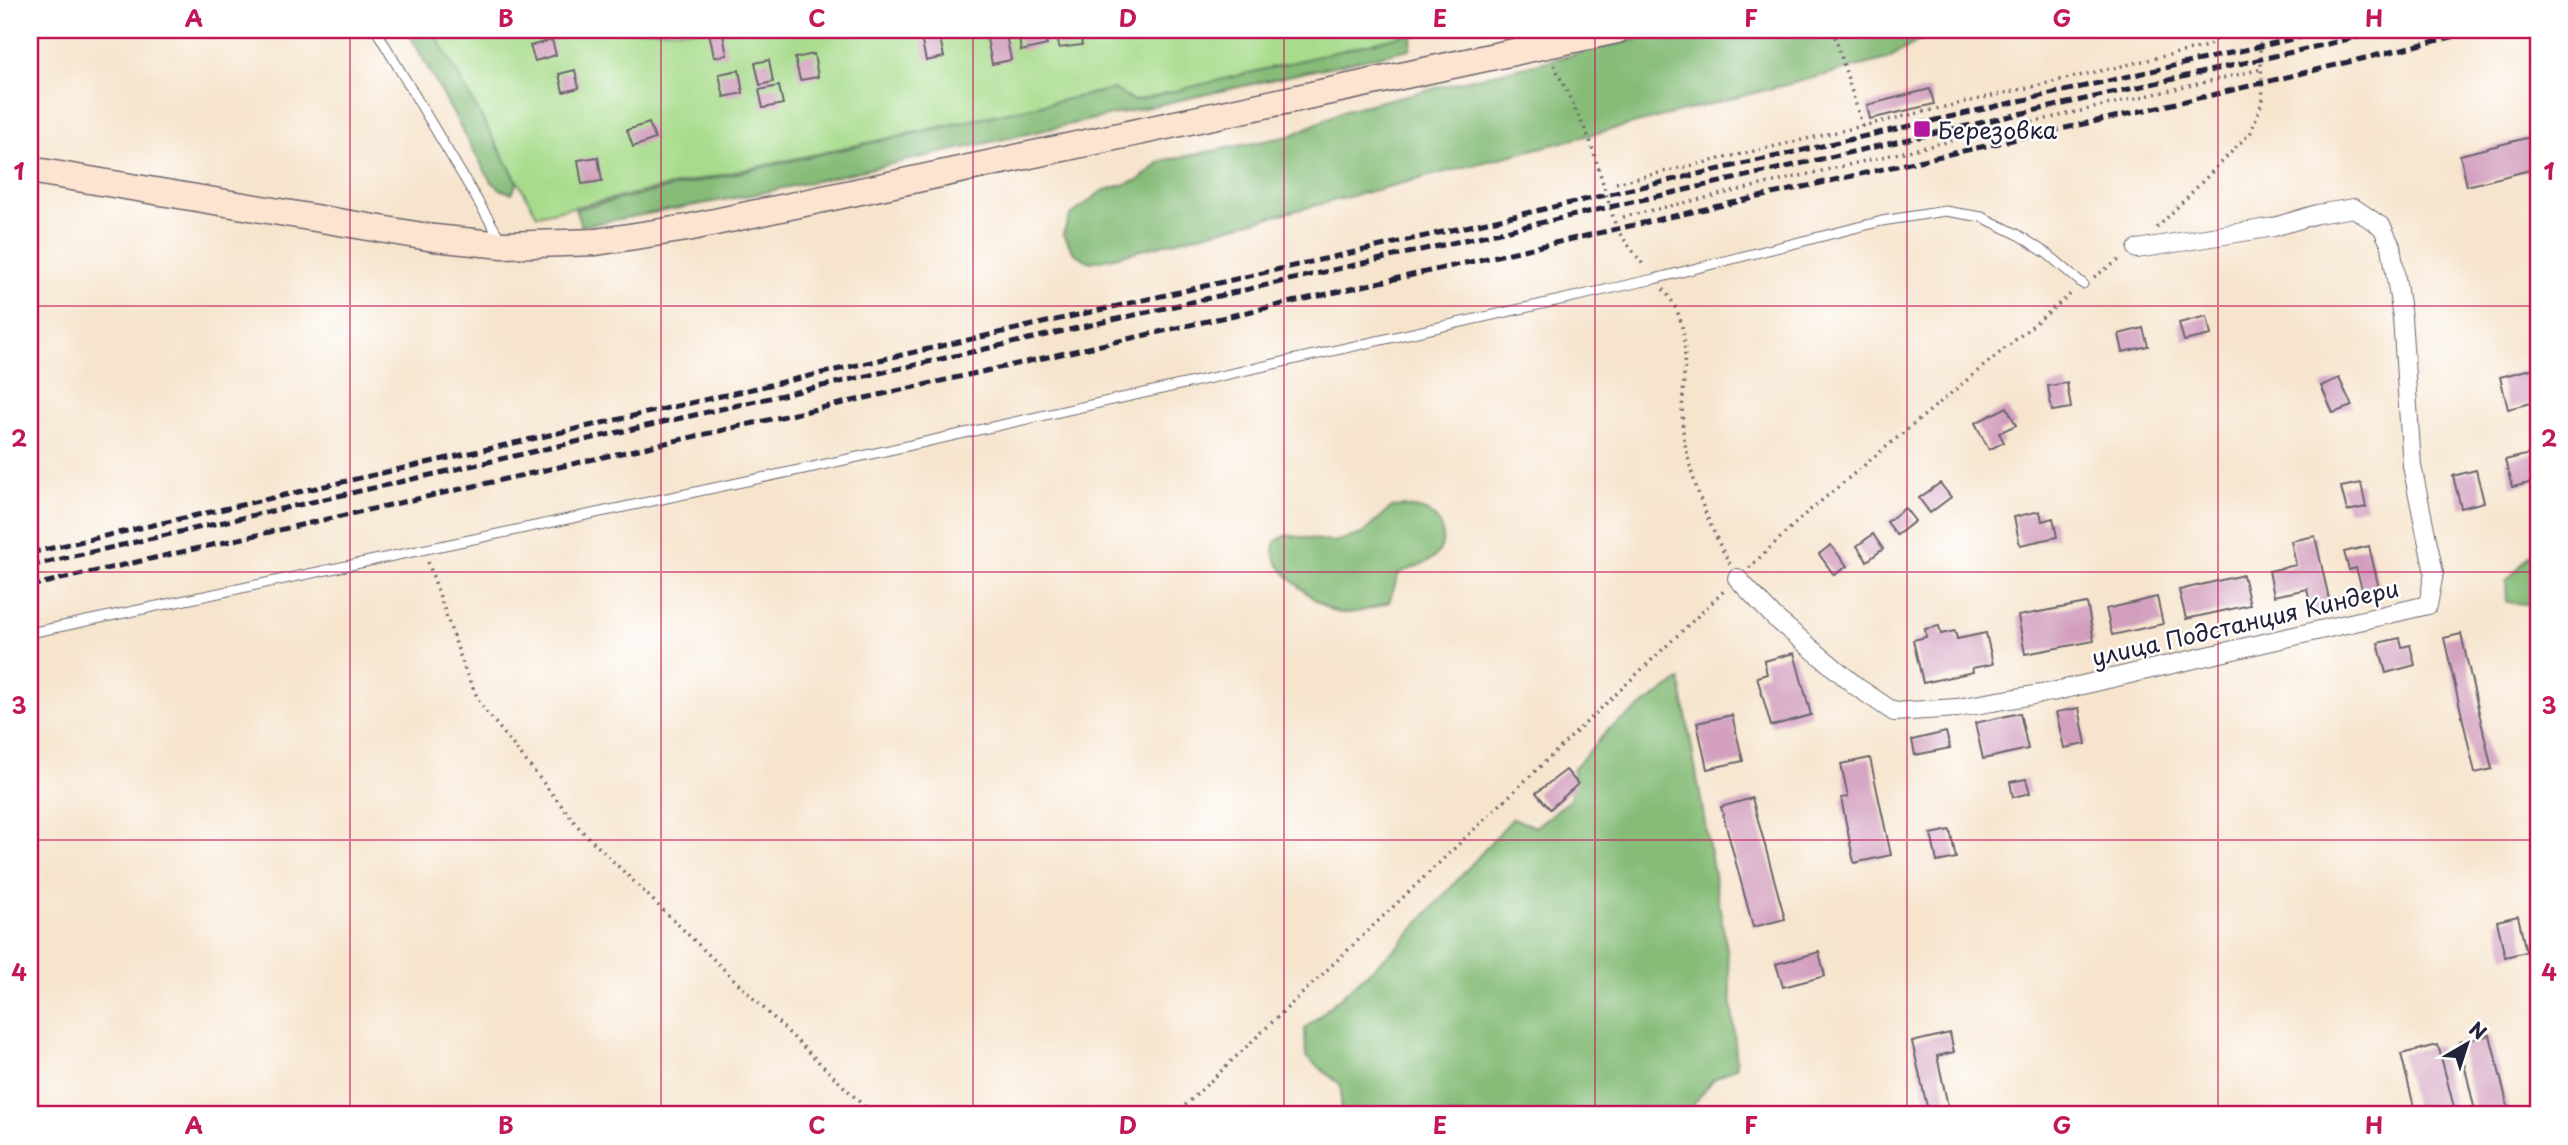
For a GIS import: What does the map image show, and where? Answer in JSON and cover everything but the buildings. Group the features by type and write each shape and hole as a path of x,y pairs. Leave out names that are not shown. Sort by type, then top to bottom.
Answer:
{"street":[{"path":"30,170 434,238 503,245 596,242 687,228 1616,30"},
{"name":"улица Подстанция Киндери","path":"1737,578 1774,617 1857,687 1894,712 1957,708 2052,692 2428,605 2434,573 2412,466 2402,317 2393,258 2382,227 2354,208 2317,214 2274,227 2137,248"}],"lane":[{"path":"376,30 503,245"},
{"path":"30,632 813,467 1654,279 1882,221 1945,211 1982,217 2049,254 2083,284"}],"path":[{"path":"1833,30 1863,128"},
{"path":"1616,183 1863,128 2208,46 2227,30"},
{"path":"1175,1115 1803,516 2083,284 2137,248 2252,132 2263,99 2259,30"},
{"path":"1545,45 1590,140 1617,230 1676,303 1686,337 1684,438 1719,545 1737,578"},
{"path":"1623,217 2262,69"},
{"path":"424,550 466,673 481,705 581,830 873,1115"}],"green space":[{"path":"407,30 433,30 513,174 517,183 512,193 502,190 490,180"},
{"path":"432,30 1426,30 1134,101 1113,89 537,215"},
{"path":"1675,30 1938,30 1887,59 1110,258 1090,262 1074,253 1063,234 1070,216 1102,191 1139,180 1161,161 1290,136 1345,110"},
{"path":"1413,33 1410,49 756,194 581,226 575,209 1113,89 1134,101"},
{"path":"1392,507 1423,510 1432,515 1441,527 1442,542 1436,555 1430,560 1399,573 1389,602 1353,613 1334,611 1296,584 1276,559 1276,541 1287,535 1334,542 1362,534"},
{"path":"2538,550 2538,599 2526,604 2507,602 2506,581"},
{"path":"1680,680 1727,950 1737,1066 1713,1080 1685,1115 1341,1115 1341,1085 1306,1057 1305,1029 1400,944 1513,818 1535,827 1570,800 1574,768 1609,729"}],"railway":[{"path":"30,553 2332,30"},
{"path":"30,566 2389,30"},
{"path":"30,586 2212,95 2481,30"}],"place":[{"name":"Березовка","path":"1922,129"}]}
